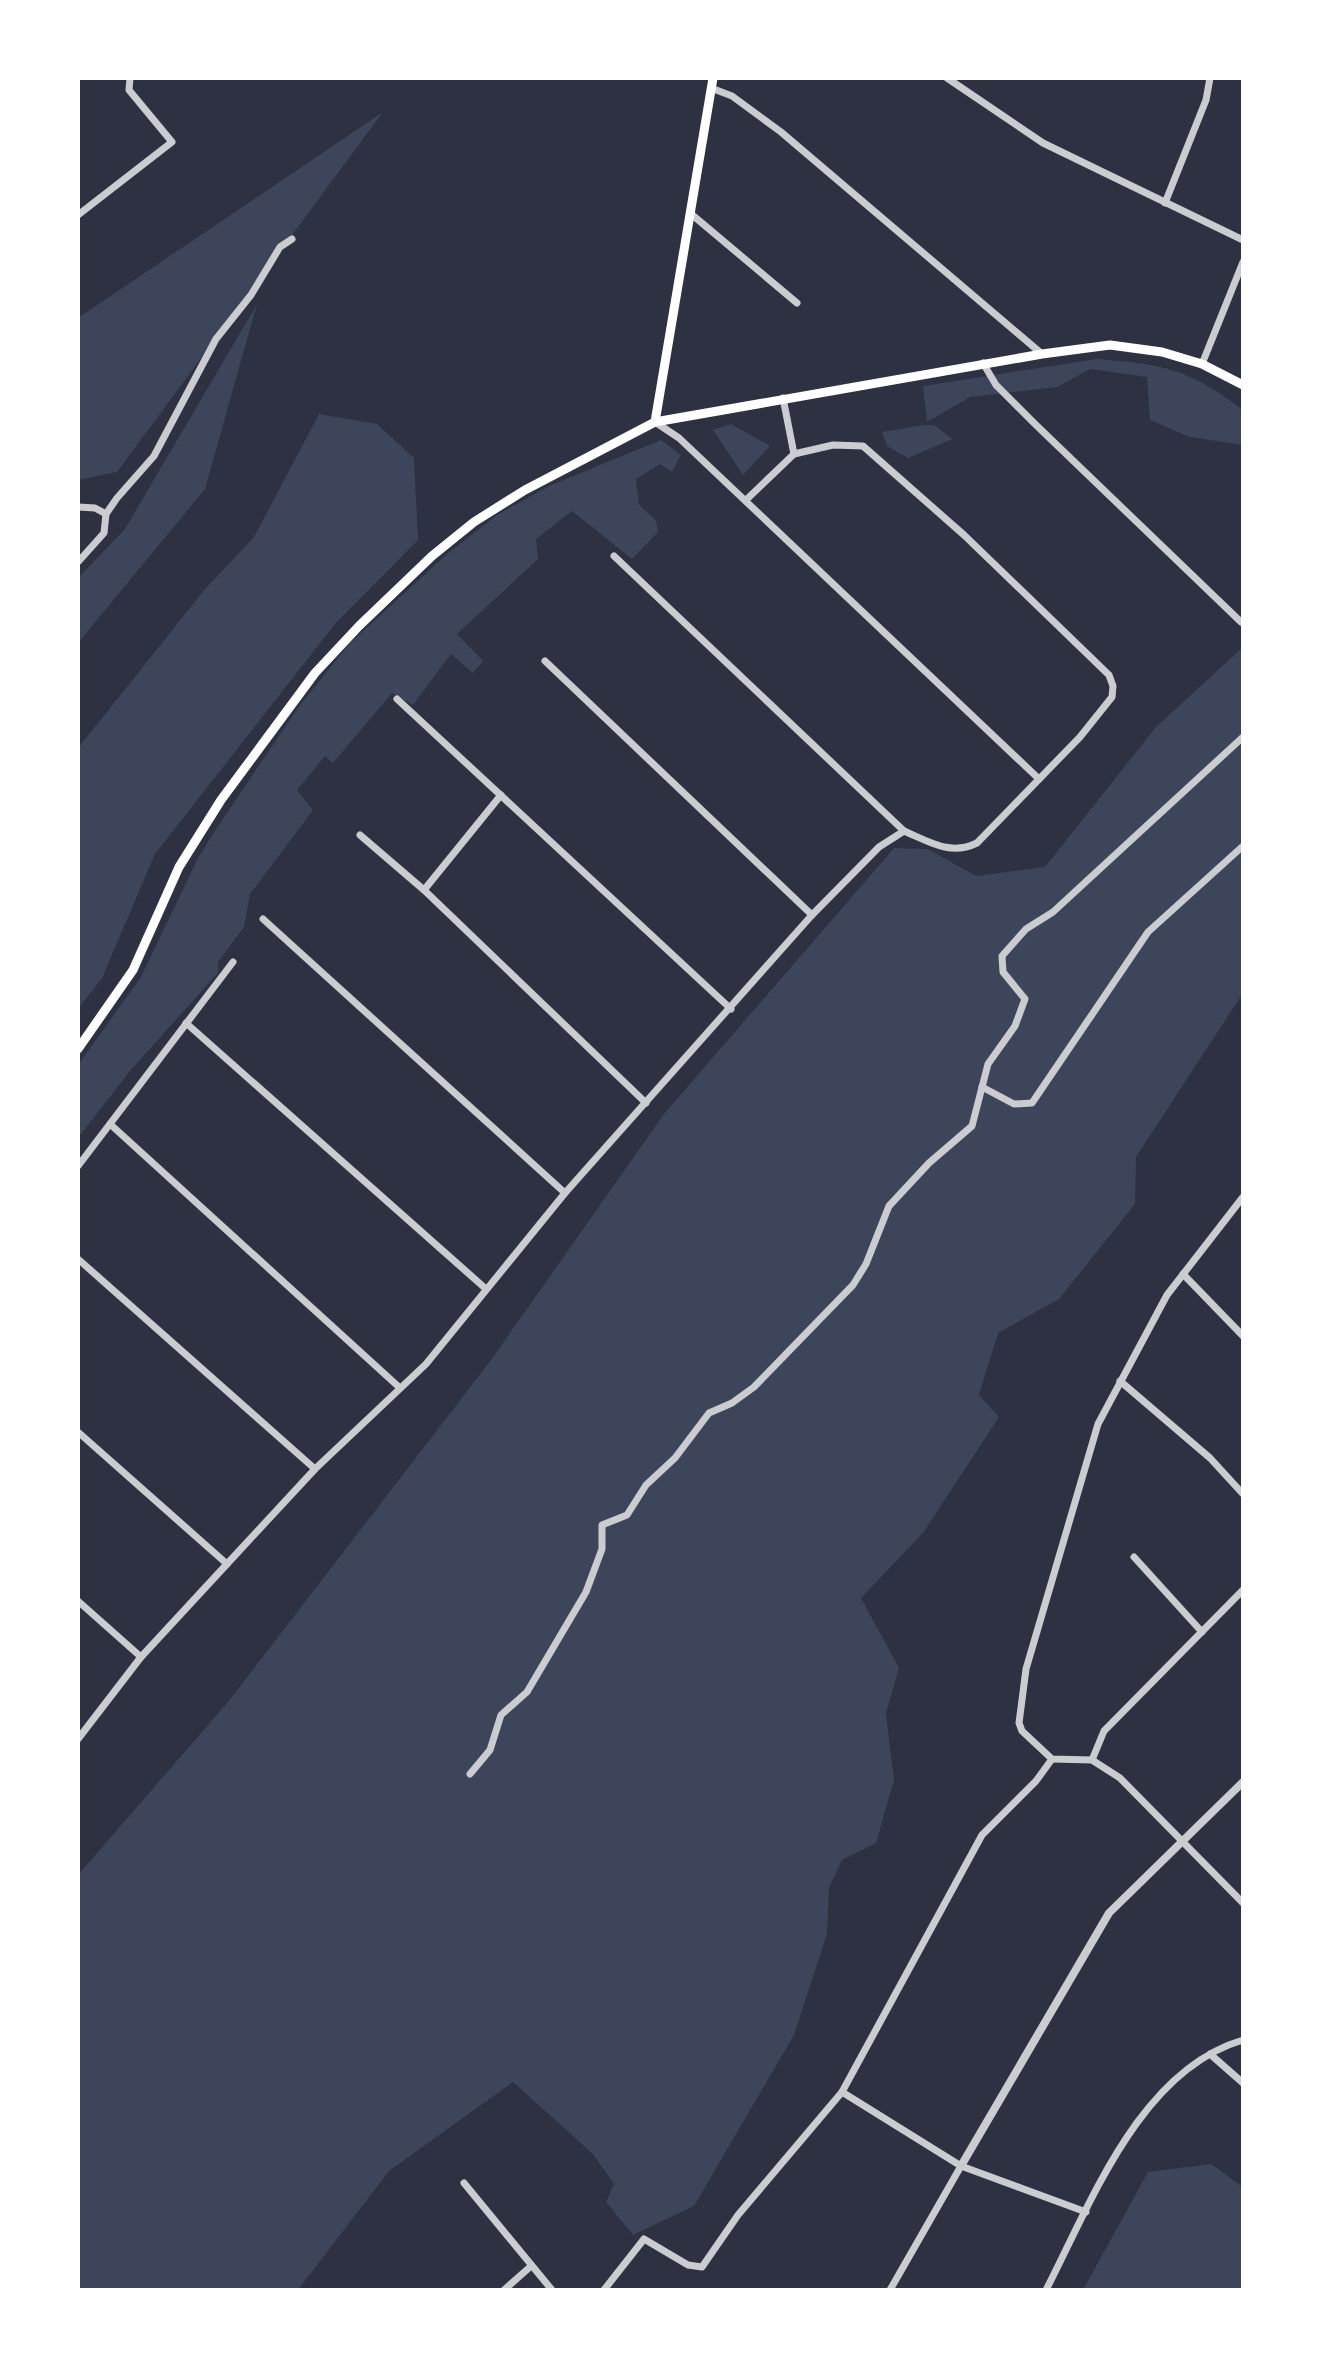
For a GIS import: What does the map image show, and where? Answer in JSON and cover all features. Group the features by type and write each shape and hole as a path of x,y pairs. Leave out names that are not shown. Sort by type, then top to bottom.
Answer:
{"main road":[{"path":"655,422 712,83"},
{"path":"78,1049 133,970 179,867 221,800 315,673 359,626 474,522 525,490 655,422 1042,354 1110,345 1162,352 1202,364 1243,385"}],"street":[{"path":"78,215 172,142 129,90 130,78"},
{"path":"947,78 1043,143 1243,240"},
{"path":"1165,203 1206,100 1210,78"},
{"path":"712,83 781,132 1042,354"},
{"path":"690,213 797,303"},
{"path":"78,562 104,533 106,514 154,456 216,339 251,295 280,247 292,239"},
{"path":"1202,364 1243,262"},
{"path":"983,363 996,385 1241,622"},
{"path":"783,398 794,454"},
{"path":"655,422 679,438 746,500 1038,778"},
{"path":"614,556 904,831 947,850 963,850 977,843 1088,727 1112,697 1113,686 1109,675 964,535 863,446 833,445 794,454 746,500"},
{"path":"78,507 95,508 106,514"},
{"path":"545,661 812,915"},
{"path":"397,699 731,1009"},
{"path":"470,1774 490,1750 501,1715 527,1692 586,1592 602,1549 602,1525 627,1515 646,1485 675,1458 709,1413 732,1403 754,1387 853,1285 866,1264 889,1206 929,1163 972,1126 988,1064 1015,1026 1025,999 1003,972 1002,956 1026,929 1053,912 1243,737"},
{"path":"424,890 501,795"},
{"path":"78,1739 141,1657 315,1469 426,1364 565,1193 812,915 879,847 904,831"},
{"path":"360,835 424,890 646,1103"},
{"path":"982,1087 1014,1104 1032,1103 1148,932 1243,846"},
{"path":"263,919 565,1193"},
{"path":"78,1166 233,962"},
{"path":"186,1023 486,1289"},
{"path":"110,1124 400,1388"},
{"path":"1243,1197 1167,1295 1120,1381 1087,1452 1026,1669 1019,1723 1022,1731 1052,1759 1092,1760 1120,1778 1243,1903"},
{"path":"78,1259 315,1469"},
{"path":"1183,1274 1243,1336"},
{"path":"1120,1381 1210,1458 1243,1494"},
{"path":"78,1432 227,1564"},
{"path":"1134,1557 1202,1632"},
{"path":"1092,1760 1104,1731 1243,1590"},
{"path":"78,1601 141,1657"},
{"path":"604,2290 644,2239 688,2265 702,2267 738,2215 842,2092 909,1973 975,1845 1052,1759"},
{"path":"890,2290 1109,1913 1243,1782"},
{"path":"1046,2290 1144,2109 1210,2054 1243,2040"},
{"path":"1210,2054 1243,2083"},
{"path":"842,2092 961,2166 1086,2212"},
{"path":"464,2183 552,2290"},
{"path":"504,2290 530,2267"}],"shaded area":[{"path":"383,112 117,472 78,480 78,318"},
{"path":"257,304 205,489 78,643 78,578 125,529"},
{"path":"1097,359 1140,363 1175,371 1207,385 1243,410 1243,445 1190,437 1150,420 1147,377 1090,369 1057,387 970,397 927,422 923,386"},
{"path":"319,414 377,424 414,458 418,540 335,624 155,854 102,978 78,1009 78,748 205,589 254,537"},
{"path":"731,424 770,446 743,475 713,430"},
{"path":"934,425 953,439 908,458 887,446 882,432"},
{"path":"661,440 681,455 672,472 660,464 636,479 639,505 656,520 658,532 632,559 572,511 536,539 538,559 457,634 483,661 473,673 451,654 413,705 392,693 333,763 325,756 297,790 313,810 250,894 244,927 218,962 218,973 129,1072 78,1138 78,1065 141,977 198,858 222,820 300,705 350,643 447,554 497,515 549,486"},
{"path":"1243,647 1243,993 1136,1157 1135,1204 1059,1299 998,1333 979,1395 999,1417 923,1533 861,1598 899,1668 886,1714 894,1780 876,1843 842,1860 829,1888 827,1934 794,2035 694,2206 633,2235 606,2202 614,2184 593,2154 513,2082 389,2171 298,2290 78,2290 78,1875 228,1702 491,1360 664,1114 894,848 928,849 976,876 1045,867 1156,727"},
{"path":"1211,2164 1243,2187 1243,2290 1083,2290 1148,2172"}]}
